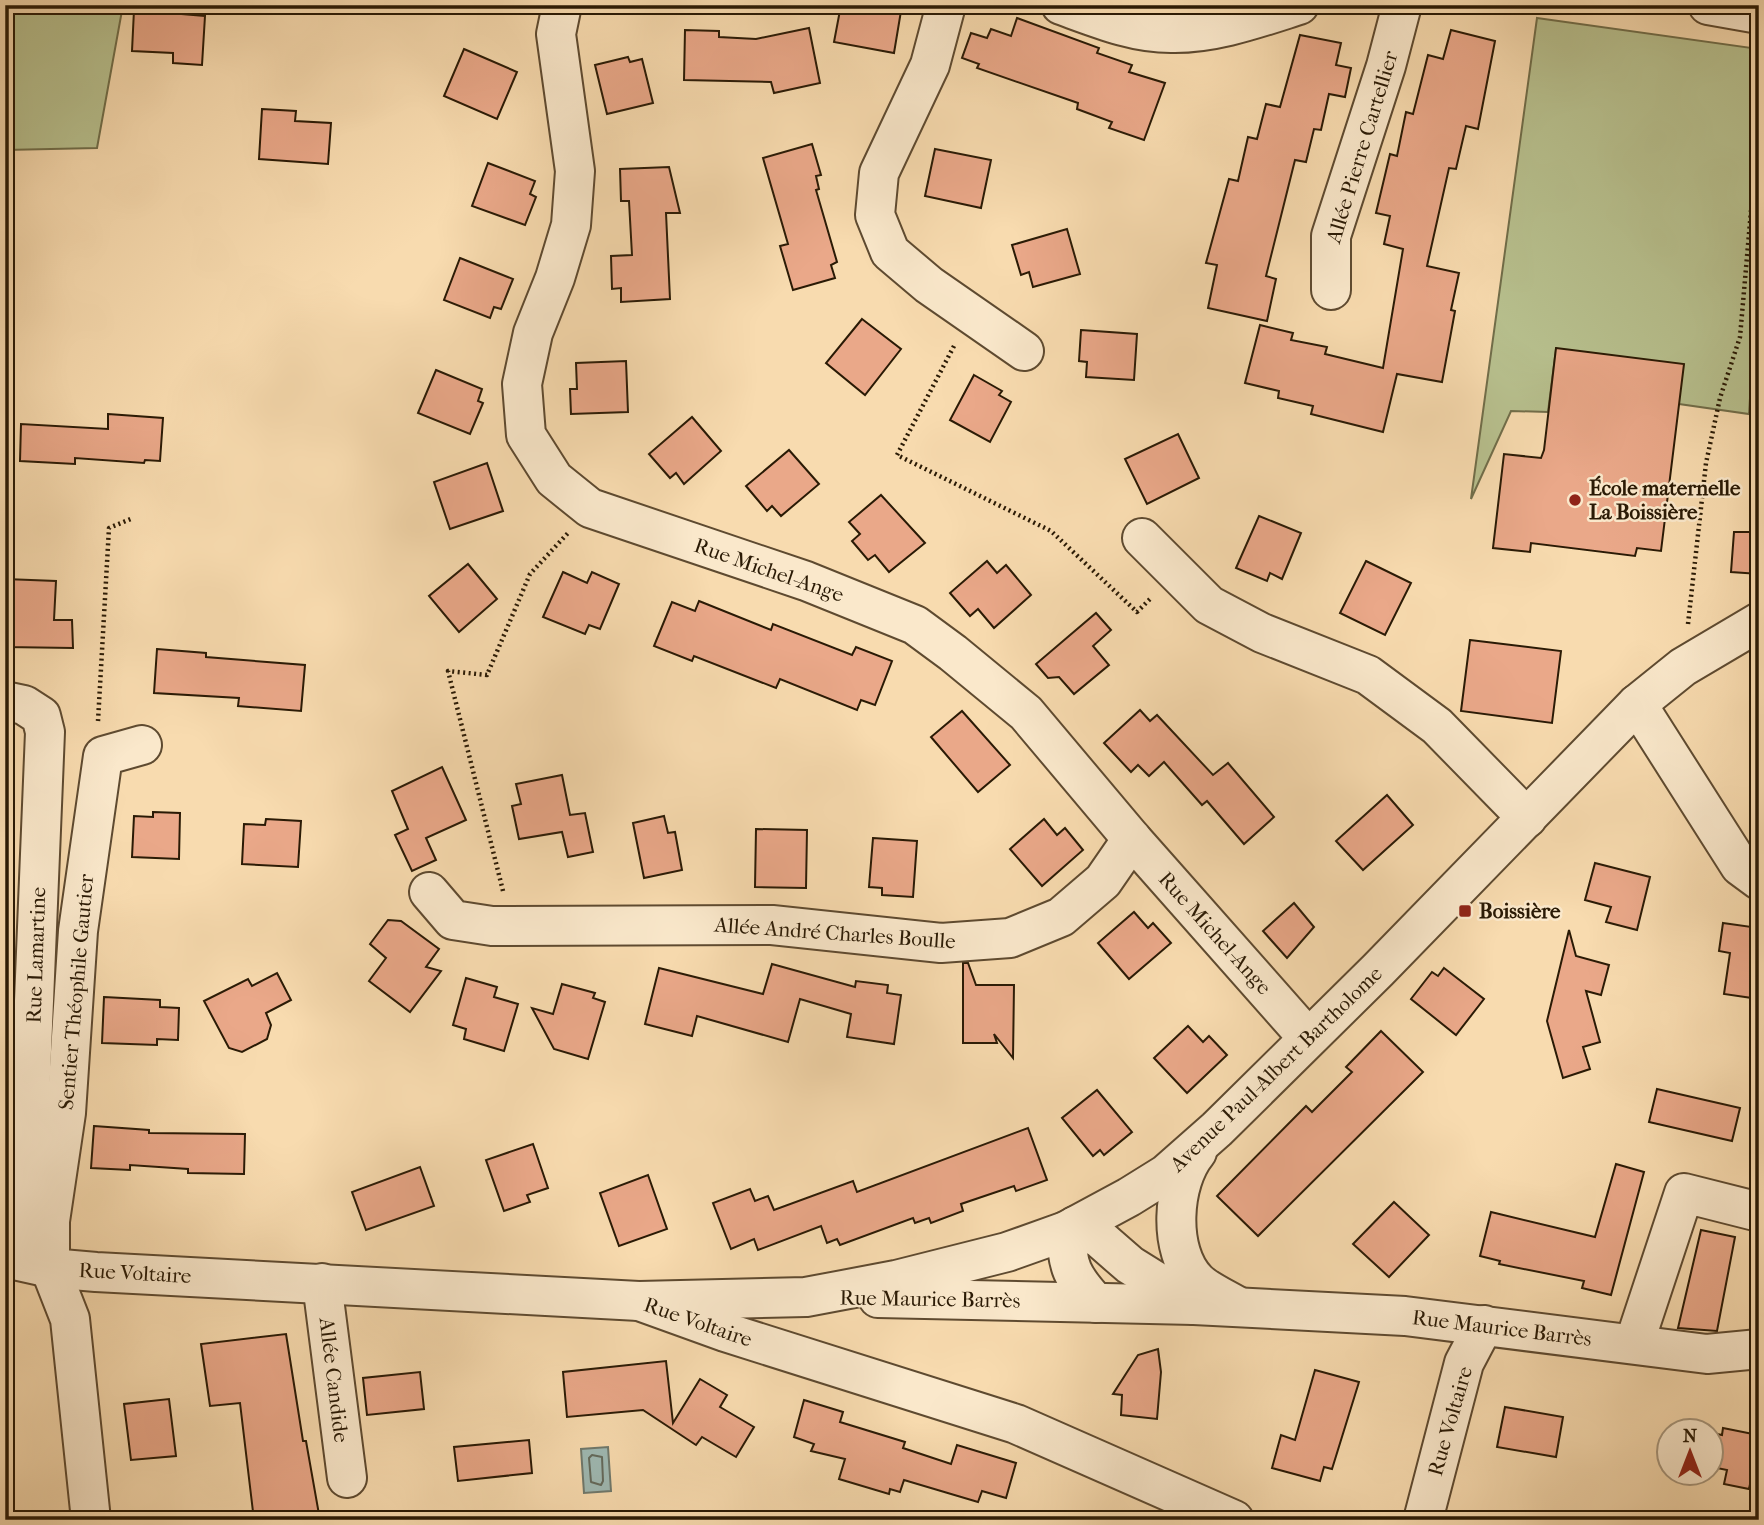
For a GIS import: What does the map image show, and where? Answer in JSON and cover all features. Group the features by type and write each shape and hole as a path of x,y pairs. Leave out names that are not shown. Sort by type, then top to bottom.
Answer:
{"street":[{"name":"Rue Michel-Ange","path":"562,5 556,34 558,70 575,172 571,225 555,278 533,332 522,384 526,435 554,479 590,508 806,580 915,625 1026,713 1132,839 1308,1038"},
{"path":"946,5 930,65 879,173 875,215 890,252 1024,351"},
{"path":"1061,5 1121,26 1172,33 1237,24 1299,5"},
{"name":"Allée Pierre Cartellier","path":"1331,290 1331,236 1393,45 1402,5"},
{"path":"1709,5 1759,14"},
{"path":"1142,538 1209,605 1262,633 1368,675 1437,726 1527,818"},
{"name":"Avenue Paul-Albert Bartholome","path":"639,1301 806,1297 955,1265 1007,1252 1071,1228 1166,1174 1217,1129 1637,704 1683,667 1759,622"},
{"name":"Rue Lamartine","path":"5,701 24,705 41,716 45,732 45,1140"},
{"path":"1637,704 1740,866 1759,880"},
{"path":"103,756 142,745"},
{"name":"Sentier Théophile Gautier","path":"50,1268 45,1140 103,756"},
{"name":"Allée André Charles Boulle","path":"429,892 453,920 492,926 772,925 941,943 1010,938 1061,917 1102,881 1132,839"},
{"name":"Rue Maurice Barrès","path":"1217,1129 1190,1161 1180,1181 1176,1213 1181,1253 1196,1280 1244,1310"},
{"path":"1634,1344 1684,1193 1759,1212"},
{"path":"1071,1228 1067,1261 1081,1286 1096,1303"},
{"name":"Rue Maurice Barrès","path":"1071,1228 1099,1237 1130,1265 1194,1305"},
{"name":"Rue Voltaire","path":"5,1258 50,1268 639,1301 724,1332 1016,1424 1234,1520"},
{"path":"50,1268 70,1319 90,1520"},
{"name":"Allée Candide","path":"322,1283 347,1478"},
{"name":"Rue Maurice Barrès","path":"806,1297 1194,1305 1244,1310 1405,1316 1707,1353 1759,1349"},
{"name":"Rue Voltaire","path":"1423,1520 1464,1363 1484,1325"}],"path":[{"path":"1683,667 1706,463 1720,398 1740,337 1759,119"},
{"path":"971,314 897,455 1051,531 1137,612 1176,572"},
{"path":"512,926 447,671 487,675 530,574 590,508"},
{"path":"103,756 98,723 109,528 133,518"}],"green space":[{"path":"5,5 123,5 97,148 5,150"},
{"path":"1537,18 1759,49 1759,255 1749,414 1679,404 1556,349 1548,412 1511,411 1471,499"}],"water":[{"path":"608,1447 611,1491 584,1493 581,1449"}],"building":[{"path":"841,5 902,5 894,53 834,42"},
{"path":"134,10 205,16 202,65 173,63 173,53 132,51"},
{"path":"1017,18 1099,48 1097,53 1132,65 1129,72 1165,83 1144,140 1109,128 1112,122 1077,109 1078,103 977,68 979,64 962,58 971,33 987,38 991,29 1011,36"},
{"path":"809,28 820,83 774,93 771,82 684,80 685,30 719,31 719,37 756,39"},
{"path":"1451,30 1495,41 1478,129 1466,126 1456,169 1449,168 1427,266 1459,273 1451,310 1455,311 1442,382 1397,374 1383,432 1311,414 1313,406 1278,398 1279,391 1245,383 1260,325 1293,333 1291,340 1327,347 1325,354 1383,368 1403,249 1384,244 1390,216 1376,213 1390,154 1397,156 1406,112 1413,114 1428,55 1443,59"},
{"path":"1300,35 1341,43 1336,65 1351,68 1345,97 1329,94 1321,130 1314,129 1306,162 1295,160 1266,276 1276,279 1267,321 1208,308 1217,265 1206,263 1229,179 1238,181 1248,137 1257,139 1266,104 1280,107"},
{"path":"464,49 517,72 497,119 444,96"},
{"path":"628,57 630,62 642,59 653,103 607,114 595,65"},
{"path":"262,109 296,111 295,121 331,123 328,164 259,159"},
{"path":"812,144 821,175 816,176 819,189 816,190 837,262 831,265 835,278 793,290 780,246 788,244 763,158"},
{"path":"935,149 991,160 981,208 925,196"},
{"path":"488,163 535,181 530,194 536,197 525,225 472,206"},
{"path":"669,167 680,213 666,213 670,299 621,302 621,288 612,289 611,256 632,255 629,201 621,201 620,169"},
{"path":"1067,229 1080,274 1033,287 1029,272 1021,275 1012,245"},
{"path":"460,258 513,279 501,309 494,307 490,318 444,300"},
{"path":"862,319 901,349 865,395 826,363"},
{"path":"1081,330 1137,334 1134,380 1086,377 1087,362 1079,361"},
{"path":"1556,348 1684,364 1661,551 1637,548 1635,556 1531,543 1530,552 1493,548 1504,454 1541,458 1544,450"},
{"path":"626,361 628,412 571,414 570,389 577,389 576,363"},
{"path":"436,370 482,389 478,401 483,403 470,434 418,413"},
{"path":"974,375 1002,391 999,395 1011,402 990,442 950,420"},
{"path":"108,414 163,418 160,461 145,460 144,463 75,458 75,464 20,461 21,424 108,429"},
{"path":"692,417 721,451 684,484 676,473 670,478 649,454"},
{"path":"1178,434 1199,478 1147,504 1125,459"},
{"path":"789,450 819,484 781,516 772,506 767,511 746,486"},
{"path":"487,463 503,511 450,529 434,482"},
{"path":"881,495 925,543 889,572 875,555 868,560 852,541 860,534 849,522"},
{"path":"1259,516 1301,533 1282,579 1270,573 1267,581 1236,568"},
{"path":"1734,532 1759,532 1759,574 1731,572"},
{"path":"987,561 997,573 1006,565 1031,595 994,628 978,609 970,616 950,593"},
{"path":"1366,561 1411,583 1385,635 1340,613"},
{"path":"468,564 497,599 459,632 429,596"},
{"path":"563,572 587,583 592,572 619,584 600,629 589,625 585,634 543,617"},
{"path":"5,579 56,581 54,620 72,620 73,648 5,647"},
{"path":"699,601 771,630 773,624 852,655 856,647 892,661 875,705 861,700 857,710 780,679 776,688 694,656 692,661 654,646 672,602 695,611"},
{"path":"1096,613 1111,630 1093,646 1109,665 1074,694 1059,677 1048,678 1036,664"},
{"path":"1470,640 1561,651 1552,723 1461,711"},
{"path":"157,649 206,653 206,657 305,665 301,711 238,706 239,698 154,693"},
{"path":"1140,710 1150,721 1157,715 1213,775 1228,763 1274,817 1244,844 1207,801 1202,805 1164,762 1149,776 1138,765 1131,772 1104,743"},
{"path":"962,711 1010,765 978,792 931,737"},
{"path":"442,767 466,820 426,838 436,860 412,871 395,835 408,829 392,791"},
{"path":"562,775 570,815 585,813 593,852 568,857 562,832 519,839 512,806 521,804 516,784"},
{"path":"1387,795 1413,825 1363,870 1336,841"},
{"path":"153,812 180,813 179,859 132,857 134,816 153,817"},
{"path":"664,816 668,833 675,832 682,870 644,878 633,823"},
{"path":"266,819 301,821 298,867 242,864 244,824 265,825"},
{"path":"1044,819 1057,835 1065,828 1083,850 1042,886 1010,849"},
{"path":"756,829 807,830 806,888 755,887"},
{"path":"873,838 917,841 913,897 882,895 882,888 869,887"},
{"path":"1595,863 1650,877 1637,930 1606,922 1611,907 1585,900"},
{"path":"1294,903 1314,927 1287,958 1263,931"},
{"path":"1134,912 1148,928 1153,923 1171,943 1129,979 1098,943"},
{"path":"388,920 401,921 439,949 426,967 441,971 410,1012 369,981 386,958 370,944"},
{"path":"1723,923 1759,928 1759,999 1724,994 1730,953 1719,951"},
{"path":"1569,930 1576,956 1609,965 1601,995 1586,991 1600,1042 1583,1047 1590,1069 1563,1078 1547,1021"},
{"path":"963,963 968,963 976,985 1014,985 1013,1058 994,1034 997,1043 963,1043"},
{"path":"772,964 855,987 856,981 888,985 887,993 901,995 894,1044 847,1037 851,1014 800,999 788,1042 697,1016 692,1036 645,1024 659,968 763,994"},
{"path":"1444,968 1484,999 1456,1035 1411,999 1432,972 1438,976"},
{"path":"277,973 291,1000 266,1013 271,1025 267,1039 242,1052 229,1048 204,1001 248,979 252,986"},
{"path":"466,978 497,987 494,997 518,1004 504,1051 464,1039 466,1029 453,1025"},
{"path":"562,984 595,993 593,998 605,1002 588,1059 554,1049 532,1008 553,1014"},
{"path":"104,997 160,1000 160,1007 179,1008 178,1040 157,1039 157,1045 102,1043"},
{"path":"1188,1026 1203,1042 1209,1036 1227,1055 1187,1093 1154,1058"},
{"path":"1381,1031 1423,1072 1258,1236 1217,1196 1306,1106 1312,1112 1352,1072 1346,1067"},
{"path":"1657,1089 1740,1108 1732,1141 1649,1122"},
{"path":"1097,1090 1132,1132 1104,1155 1100,1150 1093,1156 1062,1118"},
{"path":"94,1126 149,1130 149,1133 245,1134 244,1174 188,1173 188,1169 130,1165 130,1170 91,1168"},
{"path":"1028,1128 1047,1180 1016,1191 1014,1186 961,1204 963,1211 931,1223 929,1218 915,1223 913,1218 840,1245 837,1239 827,1243 821,1226 758,1250 754,1239 731,1249 713,1203 750,1189 755,1201 768,1196 774,1210 853,1181 857,1192"},
{"path":"533,1144 548,1188 527,1195 530,1202 504,1211 486,1160"},
{"path":"1616,1164 1644,1172 1611,1295 1582,1288 1584,1281 1499,1264 1500,1261 1480,1256 1491,1212 1595,1237"},
{"path":"420,1167 434,1206 366,1230 352,1192"},
{"path":"648,1175 667,1229 619,1246 600,1193"},
{"path":"1394,1202 1429,1235 1389,1277 1353,1244"},
{"path":"1701,1230 1735,1237 1717,1331 1678,1328"},
{"path":"286,1334 303,1441 306,1441 320,1520 254,1520 240,1403 210,1406 201,1344"},
{"path":"1158,1349 1161,1372 1157,1419 1121,1415 1122,1395 1113,1394 1138,1355"},
{"path":"666,1361 673,1423 700,1379 727,1395 720,1407 754,1427 736,1457 702,1437 696,1445 643,1410 567,1417 563,1372"},
{"path":"1315,1370 1359,1382 1332,1469 1324,1467 1320,1481 1272,1468 1281,1435 1295,1440"},
{"path":"420,1372 424,1409 367,1415 363,1378"},
{"path":"169,1399 176,1456 131,1460 124,1404"},
{"path":"804,1400 843,1412 840,1422 905,1442 903,1448 951,1464 957,1445 1016,1463 1006,1498 982,1491 978,1502 904,1480 900,1492 890,1489 889,1494 839,1479 845,1459 811,1451 814,1444 794,1437"},
{"path":"1505,1407 1563,1417 1556,1457 1497,1447"},
{"path":"1726,1429 1753,1434 1751,1441 1759,1443 1759,1476 1752,1475 1749,1489 1726,1484"},
{"path":"529,1440 532,1473 458,1481 454,1447"}],"place":[{"name":"École maternelle La Boissière","path":"1575,500"},
{"name":"Boissière","path":"1465,911"}]}
